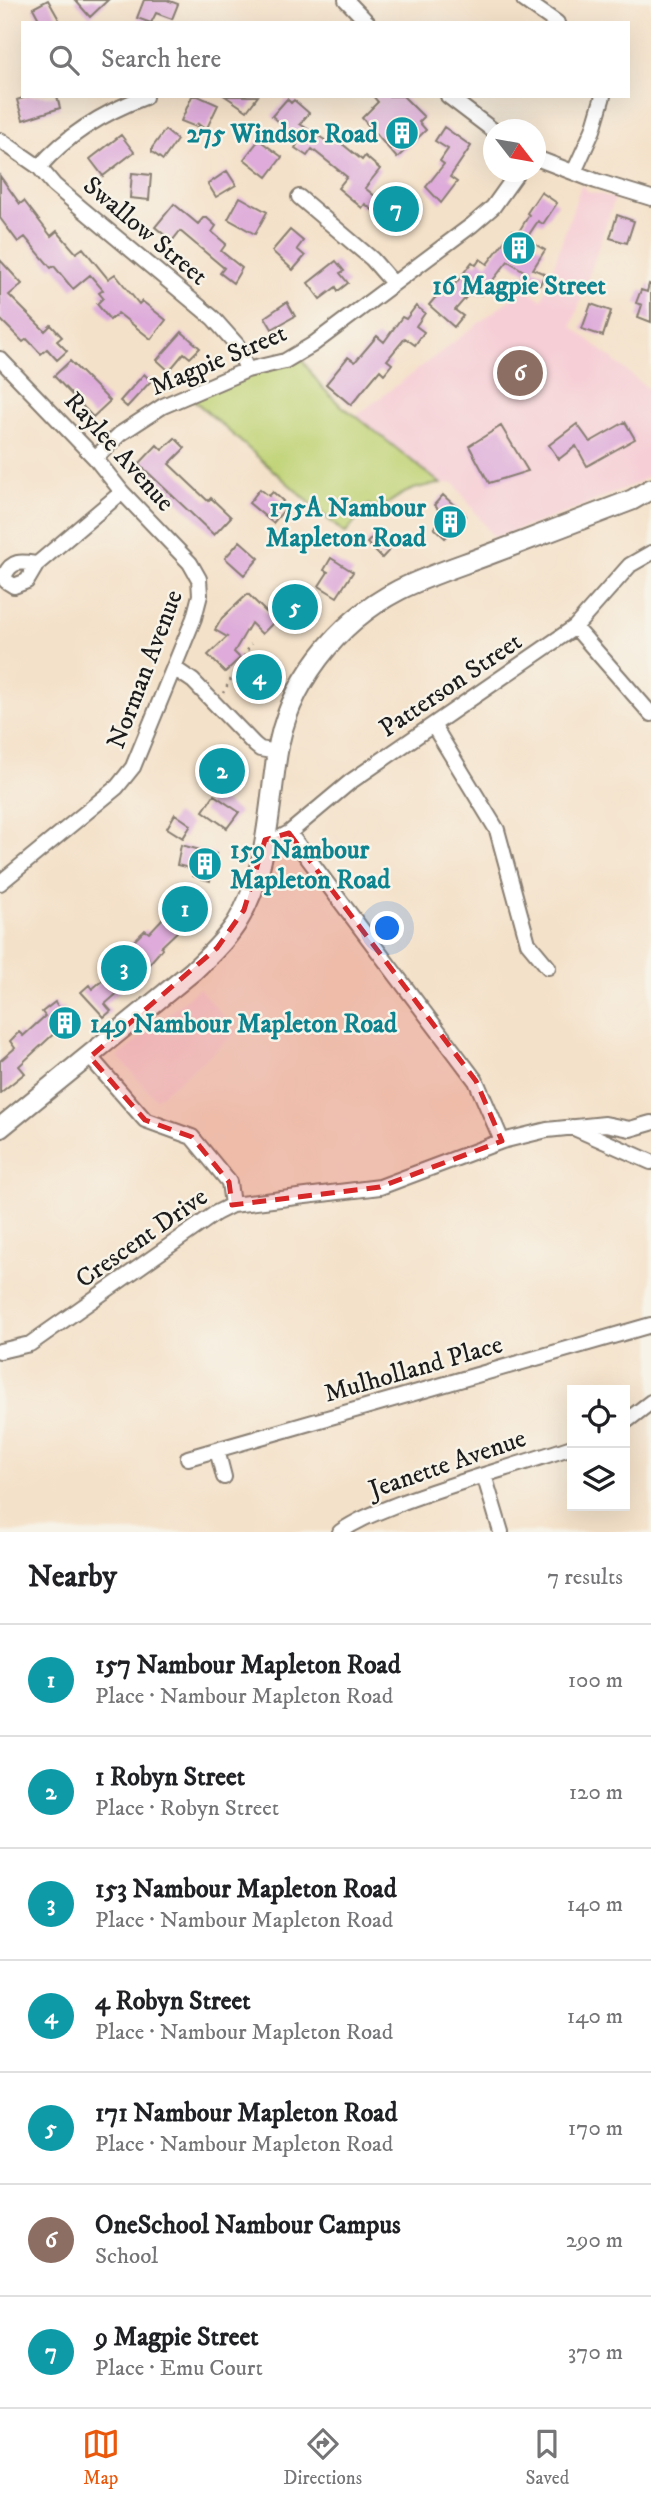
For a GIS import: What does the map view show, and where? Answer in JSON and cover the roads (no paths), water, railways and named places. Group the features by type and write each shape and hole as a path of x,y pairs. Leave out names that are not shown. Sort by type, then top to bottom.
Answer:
{"main road":[{"path":"0,1128 193,971 236,924 253,888 265,839 277,752 294,700 319,659 341,631 399,590 632,500 651,489"}],"street":[{"path":"346,0 366,21"},
{"path":"524,0 555,21"},
{"path":"39,167 55,149 108,113 143,98"},
{"path":"451,98 483,123"},
{"path":"574,172 593,130 602,98"},
{"name":"Swallow Street","path":"0,140 39,167 54,185 213,317 237,345 247,370"},
{"path":"546,162 651,198"},
{"name":"Magpie Street","path":"95,458 120,435 163,406 247,370 285,361 312,345 493,207 511,182"},
{"path":"299,197 372,259 393,283"},
{"name":"Raylee Avenue","path":"0,359 95,458 122,492 190,564 199,579"},
{"path":"37,564 122,492"},
{"name":"Patterson Street","path":"265,839 275,840 289,833 350,782 575,627 630,565 651,552"},
{"name":"Norman Avenue","path":"0,883 127,776 133,767 198,606 199,579"},
{"path":"575,627 651,714"},
{"path":"174,668 184,673 260,749 277,752"},
{"path":"433,725 497,830 528,943 548,967"},
{"path":"289,833 476,1081 502,1141"},
{"name":"Crescent Drive","path":"0,1351 30,1344 216,1213 232,1205 229,1182 192,1136 145,1120 90,1057"},
{"path":"232,1205 380,1188 502,1141 571,1126 605,1124 630,1129 651,1123"},
{"path":"571,1126 651,1162"},
{"name":"Mulholland Place","path":"188,1458 651,1325"},
{"path":"630,1418 651,1402"},
{"name":"Jeanette Avenue","path":"340,1532 358,1520 454,1482 569,1448"},
{"path":"217,1450 224,1477"},
{"path":"484,1475 501,1532"}],"place":[{"name":"275 Windsor Road","path":"402,133"},
{"name":"9 Magpie Street","path":"396,209"},
{"name":"16 Magpie Street","path":"519,248"},
{"name":"OneSchool Nambour Campus","path":"520,373"},
{"name":"175A Nambour Mapleton Road","path":"450,522"},
{"name":"171 Nambour Mapleton Road","path":"295,607"},
{"name":"4 Robyn Street","path":"259,677"},
{"name":"1 Robyn Street","path":"222,771"},
{"name":"159 Nambour Mapleton Road","path":"205,864"},
{"name":"157 Nambour Mapleton Road","path":"185,909"},
{"name":"153 Nambour Mapleton Road","path":"124,968"},
{"name":"149 Nambour Mapleton Road","path":"65,1023"}]}
